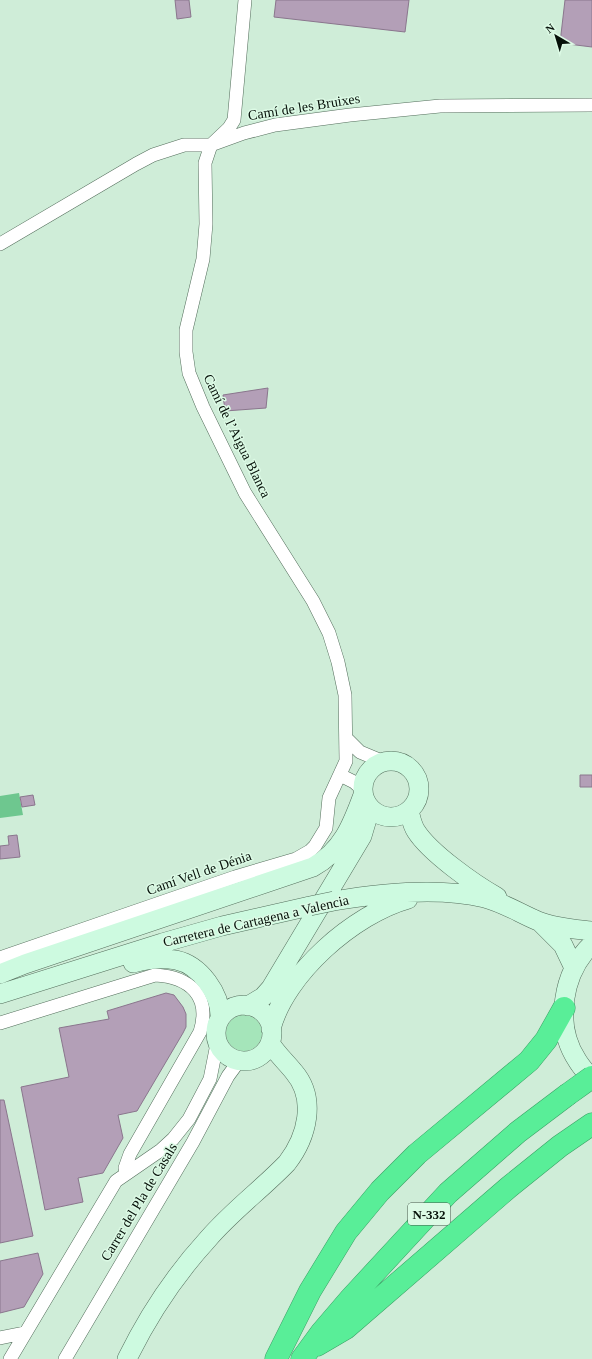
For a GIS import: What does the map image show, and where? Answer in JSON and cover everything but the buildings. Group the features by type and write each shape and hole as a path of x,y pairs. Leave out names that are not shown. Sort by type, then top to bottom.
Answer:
{"highway":[{"path":"276,1359 310,1291 346,1232 380,1191 417,1154 529,1061 546,1040 564,1008"},
{"name":"N-332","path":"305,1355 351,1298 448,1193 518,1132 592,1077"},
{"path":"305,1355 346,1328 509,1187 560,1146 592,1124"}],"main road":[{"path":"248,1060 267,1049 269,1030 267,1002 272,988 362,836 370,803 366,776 377,765 376,759 397,762 409,767 416,778 419,792 415,803 409,811 398,817 370,803"},
{"path":"0,974 313,866 329,856 341,843 355,819 370,803"},
{"path":"409,811 416,831 435,850 489,893 518,911"},
{"path":"269,1030 294,985 311,964 330,945 377,912 404,900 426,893"},
{"name":"Carretera de Cartagena a Valencia","path":"0,994 179,938 310,906 371,896 426,893 464,894 486,898 538,921 558,927 592,931"},
{"name":"Carretera de Cartagena a Valencia","path":"538,921 563,945 574,968"},
{"path":"592,944 574,968 565,994 564,1008 566,1035 576,1060 592,1080"},
{"path":"0,1004 125,966 160,958 178,960 199,973 216,996 220,1006 220,1018 216,1030 217,1044 226,1056 248,1060 268,1057 287,1065"},
{"path":"248,1006 263,997 272,988"},
{"path":"126,1359 157,1306 208,1238 275,1175 296,1151 307,1120 306,1097 300,1080 287,1065 258,1009 248,1006 234,1007 220,1018"}],"street":[{"name":"Camí de l’Aigua Blanca","path":"245,0 234,120 229,128 211,145 205,163 206,224 204,260 186,330 186,352 190,372 203,407 245,493 298,575 329,633 338,662 345,695 347,756"},
{"name":"Camí de les Bruixes","path":"0,244 153,156 184,145 211,145 244,132 275,125 408,109 440,106 592,105"},
{"path":"347,739 356,748 376,759"},
{"path":"347,756 357,755 376,759"},
{"name":"Camí Vell de Dénia","path":"0,958 235,877 296,859 310,852 326,828 329,798 347,756"},
{"path":"340,775 354,782 370,803"},
{"name":"Carrer del Pla de Casals","path":"0,1023 155,975 180,979 191,986 198,994 203,1009 203,1022 200,1032 130,1154 126,1172"},
{"name":"Carrer del Pla de Casals","path":"10,1359 111,1188 126,1172 150,1159 184,1128 210,1079 217,1044"},
{"name":"Carrer del Pla de Casals","path":"65,1359 193,1142 228,1076 248,1060"},
{"path":"0,1338 24,1333"}],"shaded area":[{"path":"19,793 23,815 0,818 0,796"},
{"path":"244,1015 254,1018 259,1023 262,1033 259,1043 254,1048 244,1051 234,1048 229,1043 226,1033 229,1023 234,1018"}]}
